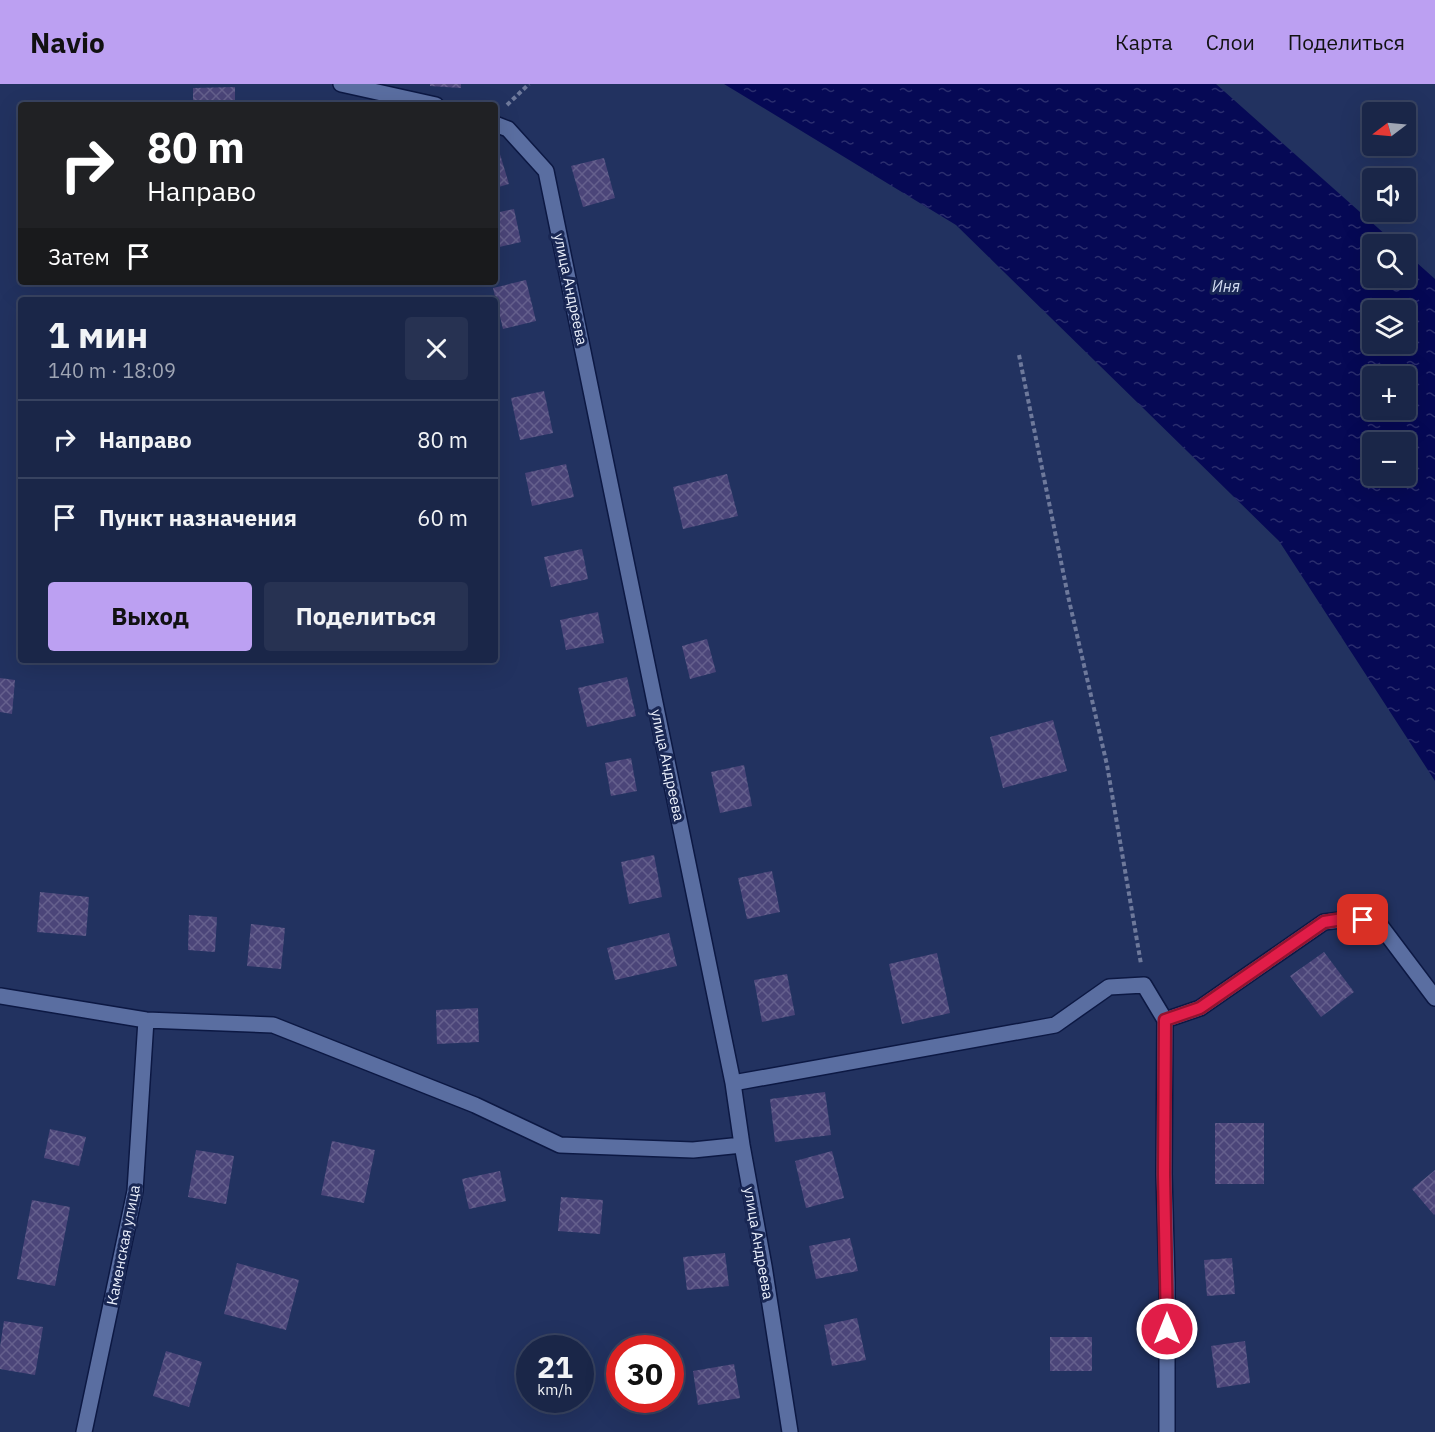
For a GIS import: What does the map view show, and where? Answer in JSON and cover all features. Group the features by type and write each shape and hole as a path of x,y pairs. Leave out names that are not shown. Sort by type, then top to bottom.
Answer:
{"street":[{"path":"341,84 422,102"},
{"name":"улица Андреева","path":"498,125 508,129 546,171 733,1083 789,1432"},
{"path":"1165,1020 1200,1008 1324,922 1349,918 1377,921 1435,998"},
{"path":"733,1083 1055,1024 1109,987 1144,985 1165,1020 1167,1432"},
{"path":"0,996 146,1020 273,1025 475,1105 560,1145 693,1150 742,1145"},
{"name":"Каменская улица","path":"84,1432 135,1191 146,1020"}],"path":[{"path":"504,108 529,84"},
{"path":"1019,355 1068,596 1107,765 1144,985"}],"water":[{"name":"Иня","path":"724,84 1216,84 1362,214 1362,222 1371,222 1385,234 1362,234 1362,288 1416,288 1416,262 1435,279 1435,781 1279,541 956,225"}],"building":[{"path":"430,84 461,84 461,88 430,86"},
{"path":"235,87 235,102 193,102 193,88"},
{"path":"498,152 509,184 498,187"},
{"path":"604,158 615,198 583,207 571,166"},
{"path":"514,209 521,242 498,247 498,212"},
{"path":"526,280 536,321 503,329 498,297 495,297 493,288"},
{"path":"544,391 553,433 520,440 511,398"},
{"path":"566,464 574,497 532,506 525,473"},
{"path":"727,474 738,516 683,529 673,487"},
{"path":"582,549 588,579 551,587 544,557"},
{"path":"598,612 604,643 566,650 560,620"},
{"path":"707,639 716,672 690,679 682,646"},
{"path":"627,677 636,716 587,727 578,688"},
{"path":"0,678 15,680 12,714 0,712"},
{"path":"1053,720 1067,771 1003,788 990,737"},
{"path":"631,758 637,791 611,796 605,763"},
{"path":"744,765 752,806 720,813 711,772"},
{"path":"654,855 662,897 629,904 621,862"},
{"path":"772,871 780,912 747,919 738,878"},
{"path":"40,892 89,897 86,936 37,932"},
{"path":"189,915 217,917 215,952 188,950"},
{"path":"251,924 285,928 281,969 247,966"},
{"path":"669,933 677,966 615,980 607,948"},
{"path":"1324,952 1354,992 1321,1017 1290,976"},
{"path":"937,953 950,1013 902,1024 889,964"},
{"path":"787,974 795,1015 762,1022 754,980"},
{"path":"478,1008 479,1042 437,1044 436,1010"},
{"path":"825,1092 831,1135 775,1142 770,1099"},
{"path":"1215,1123 1264,1123 1264,1184 1215,1184"},
{"path":"50,1129 86,1137 79,1166 44,1158"},
{"path":"332,1141 375,1150 364,1203 321,1195"},
{"path":"196,1150 234,1156 226,1204 188,1197"},
{"path":"832,1151 844,1198 806,1208 795,1161"},
{"path":"1435,1170 1435,1214 1434,1215 1412,1189"},
{"path":"500,1171 506,1201 469,1209 462,1179"},
{"path":"561,1197 603,1200 600,1234 558,1231"},
{"path":"32,1200 70,1207 55,1286 17,1279"},
{"path":"850,1238 858,1271 816,1279 809,1246"},
{"path":"725,1253 729,1286 687,1290 683,1257"},
{"path":"1232,1258 1235,1294 1207,1296 1204,1260"},
{"path":"237,1263 299,1280 286,1330 224,1314"},
{"path":"857,1318 866,1360 832,1366 824,1325"},
{"path":"4,1321 43,1327 35,1375 0,1369 0,1347"},
{"path":"1050,1337 1092,1337 1092,1371 1050,1371"},
{"path":"1245,1341 1250,1383 1217,1388 1211,1346"},
{"path":"166,1351 202,1362 189,1407 153,1396"},
{"path":"734,1364 740,1398 698,1405 693,1371"}],"route":[{"path":"1167,1329 1164,1174 1165,1020 1200,1008 1324,922 1349,918 1363,920"}]}
